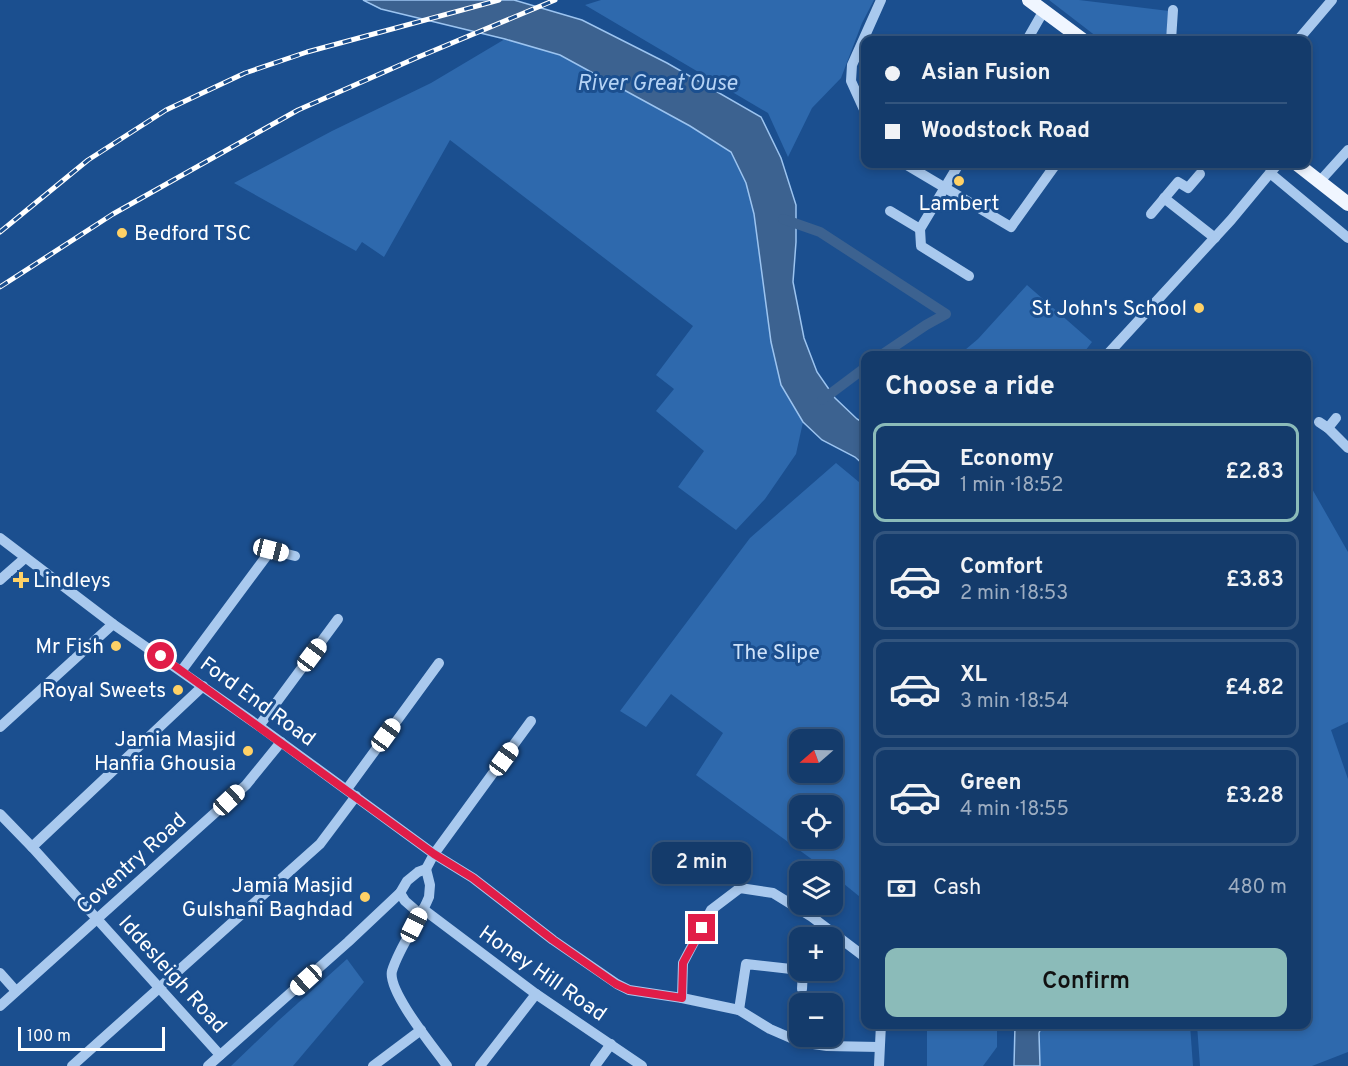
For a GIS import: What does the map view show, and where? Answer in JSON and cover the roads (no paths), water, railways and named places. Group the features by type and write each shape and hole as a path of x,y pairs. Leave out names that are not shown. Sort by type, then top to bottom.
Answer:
{"main road":[{"path":"1029,0 1077,36"},
{"path":"1302,168 1348,204"}],"street":[{"path":"865,36 881,0"},
{"path":"1301,36 1332,0"},
{"path":"1171,36 1173,10"},
{"path":"1029,36 1043,12"},
{"path":"861,45 852,65 851,81 861,103"},
{"path":"1320,181 1348,150"},
{"path":"912,168 1011,227 1053,168"},
{"path":"957,168 920,229 921,246 969,276"},
{"path":"1111,351 1215,238 1274,168"},
{"path":"1270,173 1348,238"},
{"path":"1151,214 1178,182 1188,188 1200,174"},
{"path":"1164,198 1215,238"},
{"path":"890,211 920,229"},
{"path":"1336,418 1324,425 1348,448"},
{"name":"Ford End Road","path":"0,538 113,624 182,670 434,854 473,878 553,940 616,984 629,990 739,1010 770,1029 800,1042 827,1046 879,1047"},
{"path":"182,670 271,550 295,556"},
{"path":"0,580 25,558"},
{"path":"260,726 338,619"},
{"path":"0,727 113,624"},
{"path":"346,789 439,663"},
{"path":"32,847 203,686"},
{"path":"208,1066 348,942 400,893 412,877 426,869 434,854 531,721"},
{"name":"Coventry Road","path":"0,1006 246,785 281,742"},
{"path":"72,1066 320,844 356,796"},
{"name":"Iddesleigh Road","path":"0,814 220,1055"},
{"path":"714,850 736,867 740,888"},
{"path":"426,869 430,885 429,897 391,976 396,993 447,1066"},
{"path":"682,998 683,963 711,910 740,888 773,893 812,917 861,954"},
{"name":"Honey Hill Road","path":"400,893 405,901 642,1066"},
{"path":"739,1010 746,964 789,969"},
{"path":"0,973 16,991"},
{"path":"802,981 802,989"},
{"path":"480,1066 536,994"},
{"path":"879,1066 880,1029"},
{"path":"373,1066 421,1030"},
{"path":"595,1066 611,1044"}],"water":[{"name":"River Great Ouse","path":"363,0 514,0 582,20 667,63 761,117 781,158 796,205 793,282 804,338 817,372 835,398 861,422 861,462 822,440 803,422 781,385 771,342 754,214 746,183 731,152 690,126 560,55 505,39 381,9"},
{"path":"1015,1029 1040,1029 1040,1066 1014,1066"}],"waterway":[{"path":"783,219 820,232 946,314 887,351"},
{"path":"822,400 861,371"}],"railway":[{"path":"0,232 88,160 166,110 245,73 307,52 499,0"},
{"path":"0,287 113,214 298,110 555,0"}],"place":[{"name":"Lambert","path":"959,181"},
{"name":"Bedford TSC","path":"122,233"},
{"name":"St John's School","path":"1199,308"},
{"name":"Lindleys","path":"21,580"},
{"name":"Mr Fish","path":"116,646"},
{"name":"Royal Sweets","path":"178,690"},
{"name":"Jamia Masjid Hanfia Ghousia","path":"248,751"},
{"name":"Jamia Masjid Gulshani Baghdad","path":"365,897"}],"park label":[{"name":"The Slipe","path":"776,652"}]}
